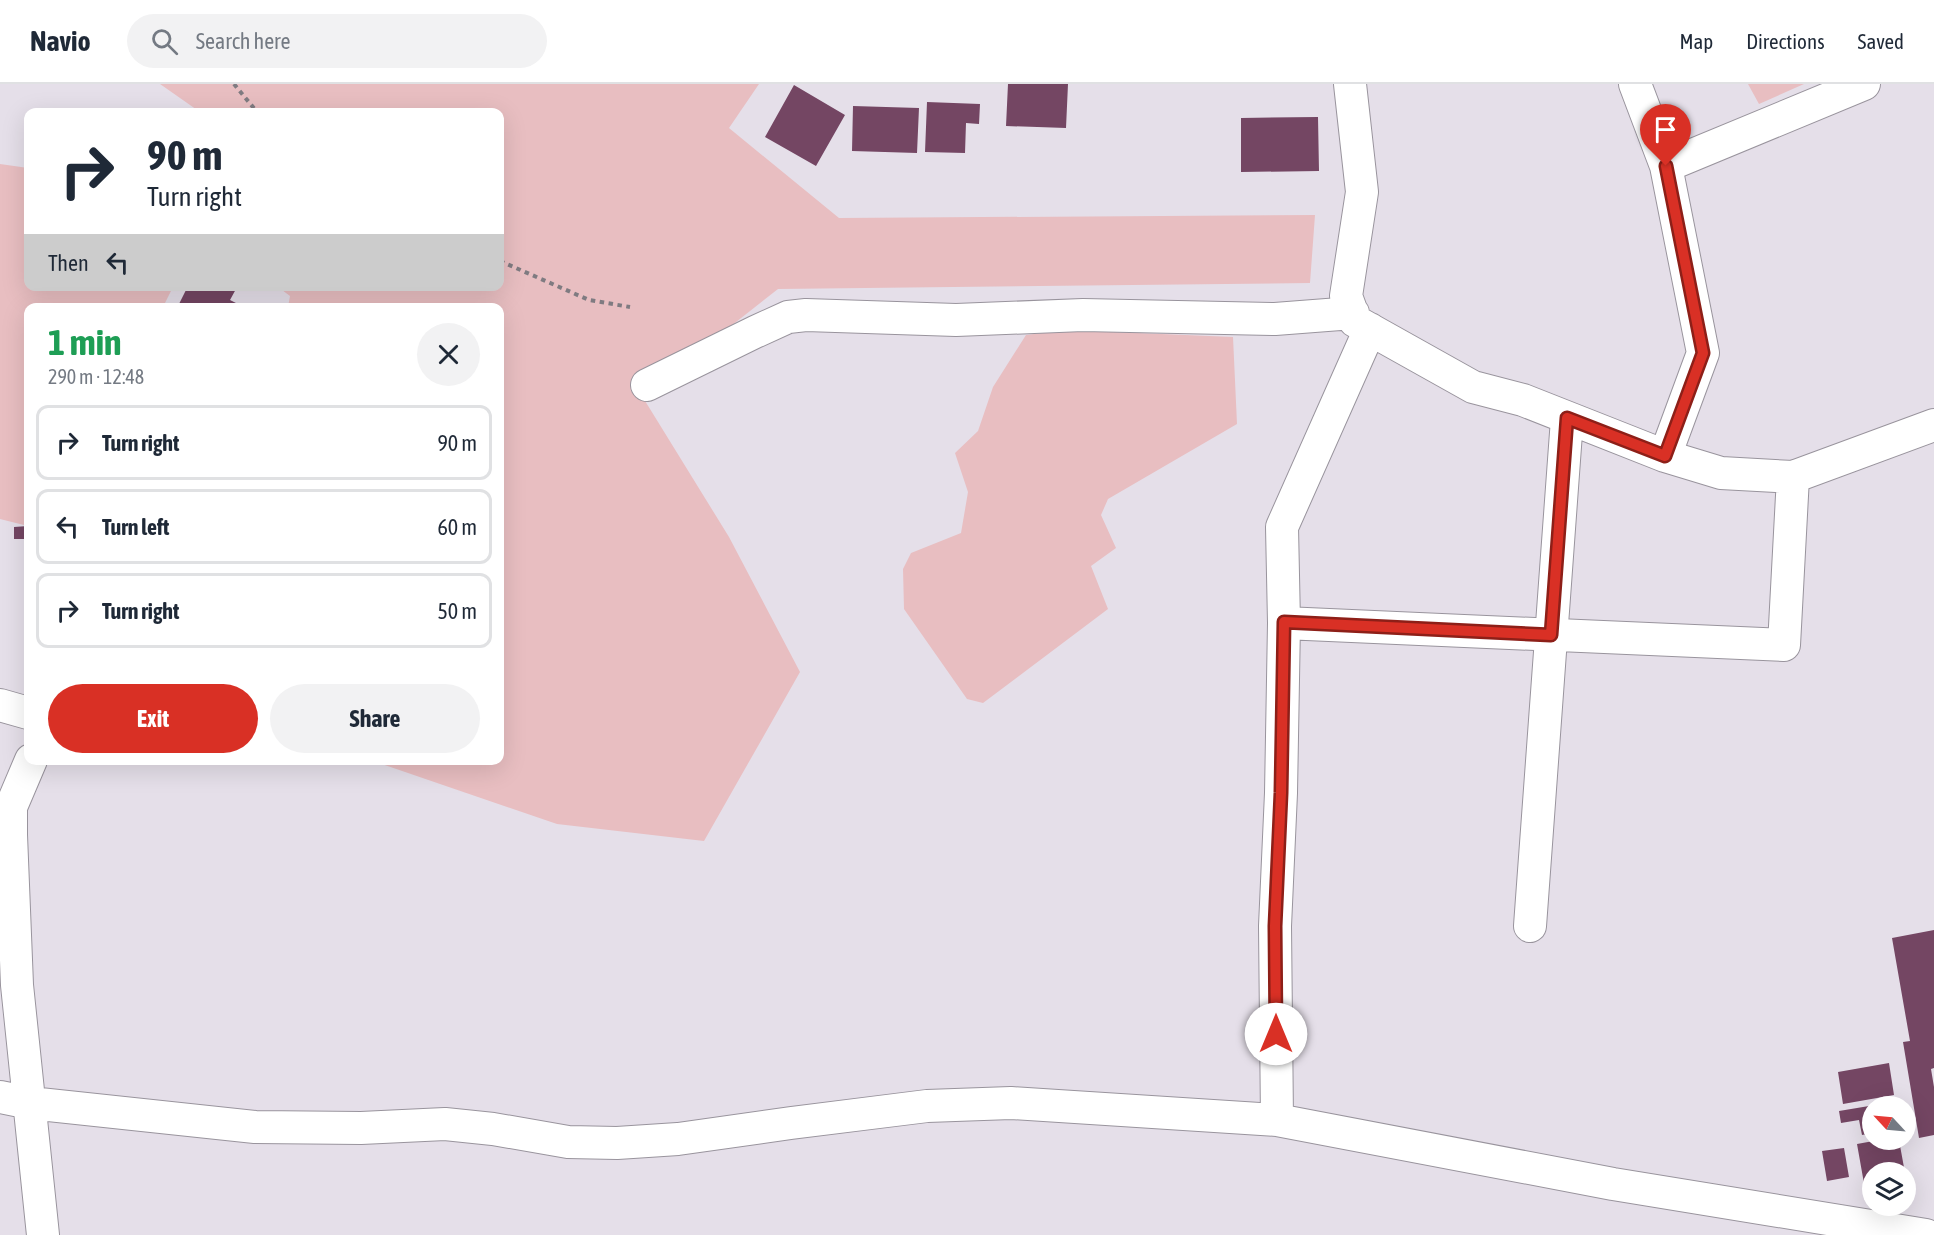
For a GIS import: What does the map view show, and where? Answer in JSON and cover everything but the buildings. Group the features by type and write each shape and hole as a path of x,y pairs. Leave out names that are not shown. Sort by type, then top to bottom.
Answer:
{"street":[{"path":"1350,84 1362,192 1346,296 1362,321 1473,387 1523,400 1665,456 1721,472 1793,477 1934,425"},
{"path":"1635,84 1666,166 1703,353 1665,456"},
{"path":"1666,166 1864,84"},
{"path":"648,385 763,328 788,318 806,315 956,320 1083,315 1362,321"},
{"path":"1276,1120 1275,926 1281,793 1284,622 1282,527 1362,321"},
{"path":"1530,926 1567,418"},
{"path":"1284,622 1784,645 1793,477"},
{"path":"0,705 24,712"},
{"path":"29,765 11,807 16,985 15,1100 43,1235"},
{"path":"15,1100 255,1127 361,1128 445,1124 493,1129 568,1142 617,1143 678,1139 927,1107 1011,1103 1276,1120 1613,1184 1926,1235"}],"path":[{"path":"234,84 254,108"},
{"path":"504,263 589,300 630,308"}],"shaded area":[{"path":"160,84 759,84 729,128 839,218 1315,215 1310,283 778,289 642,396 729,537 800,672 704,841 557,824 385,765 504,765 504,303 289,303 290,296 283,291 504,291 504,108 194,108"},
{"path":"1748,84 1804,84 1759,104"},
{"path":"0,164 24,167 24,291 171,291 165,303 24,303 24,525 0,519"},
{"path":"1066,330 1233,337 1237,424 1108,499 1101,515 1116,548 1091,566 1108,609 983,703 967,699 904,609 903,569 911,553 961,533 968,492 955,453 978,431 993,387 1026,335"}],"route":[{"path":"1276,1034 1275,926 1281,793 1284,622 1551,635 1567,418 1665,456 1703,353 1666,166"}]}
